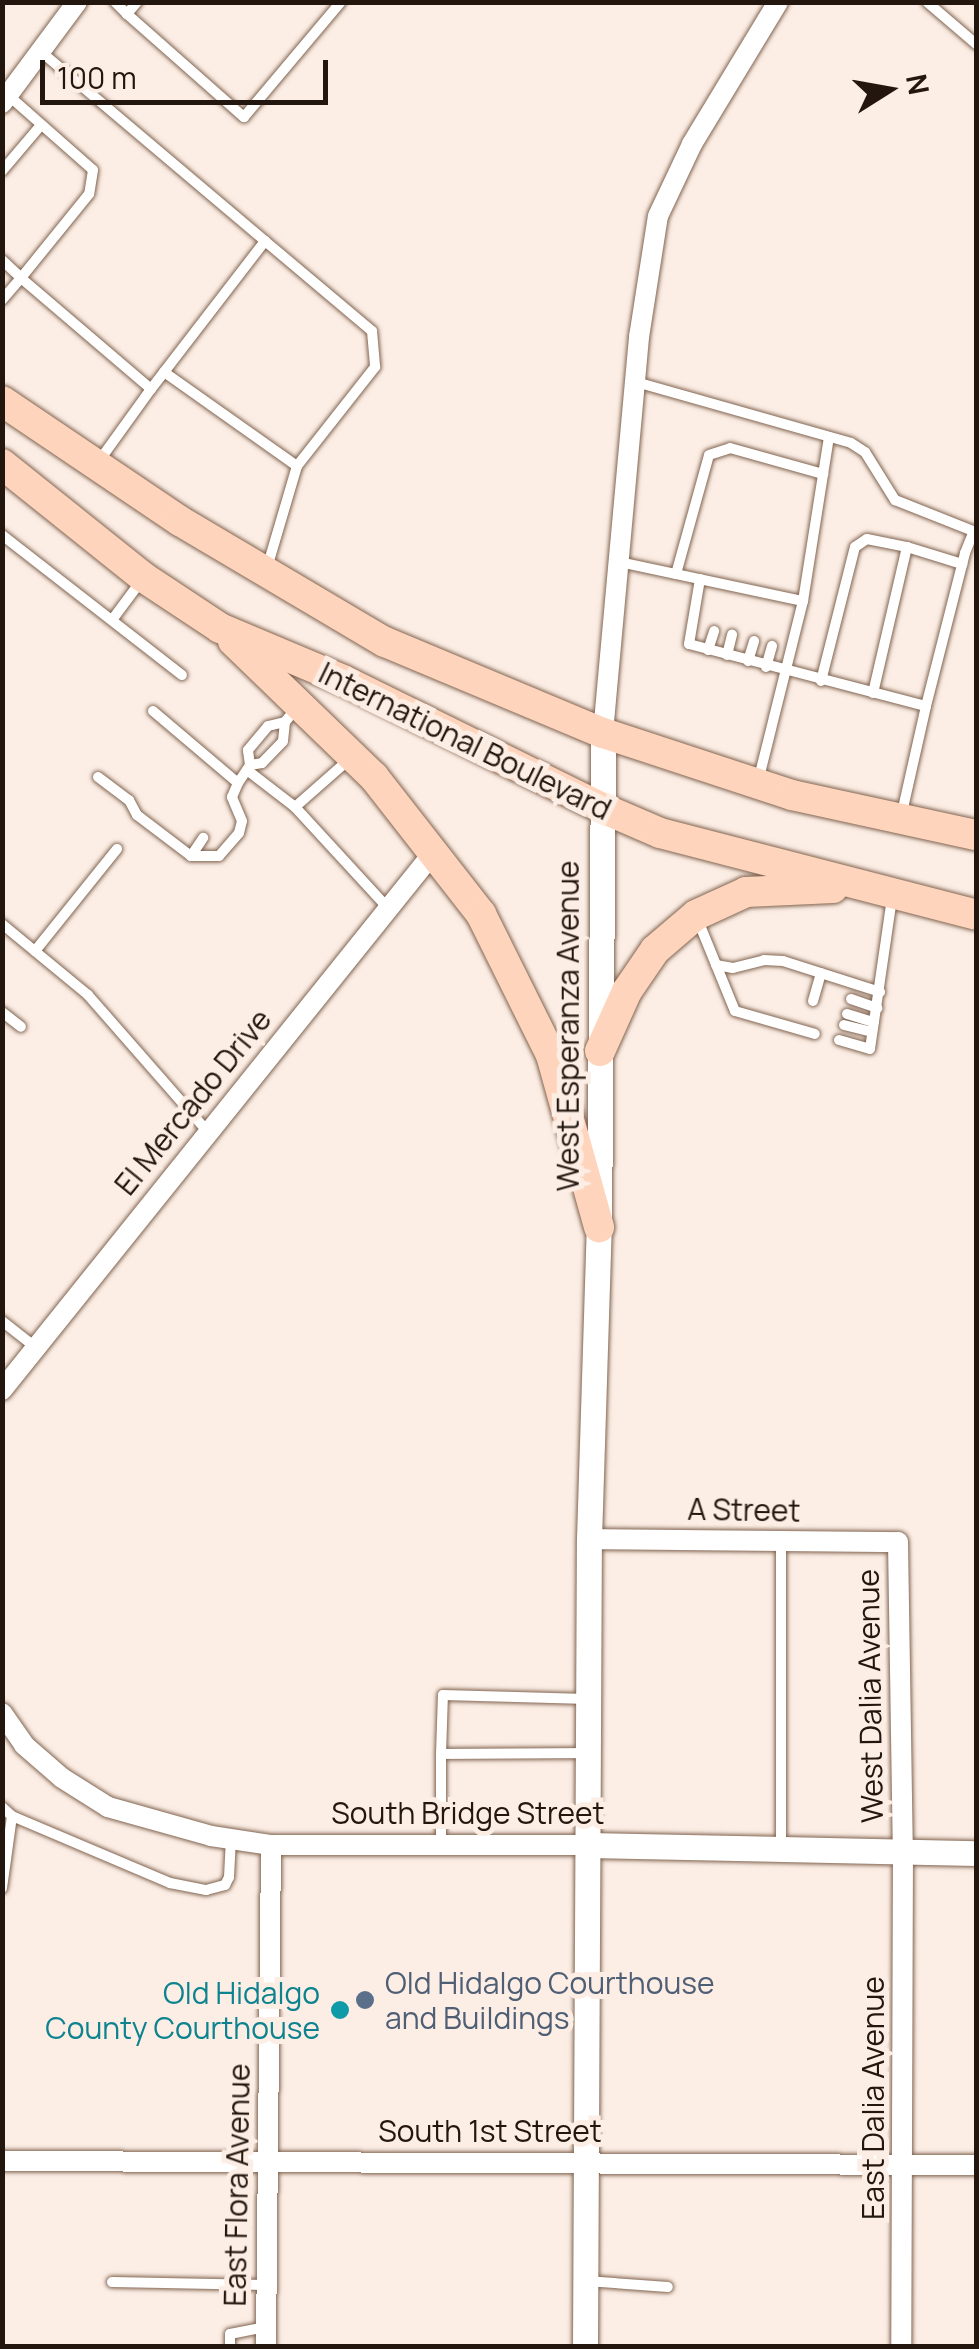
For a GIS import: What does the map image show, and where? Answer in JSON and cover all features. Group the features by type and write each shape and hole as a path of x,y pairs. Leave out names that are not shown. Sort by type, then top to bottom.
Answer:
{"main road":[{"name":"International Boulevard","path":"2,401 265,574 385,642 603,733 757,784 976,834"},
{"name":"International Boulevard","path":"2,464 143,577 220,628 343,680 602,808 660,832 976,915"},
{"path":"220,628 292,714 352,756 480,914 551,1055 599,1227"},
{"path":"600,1051 626,992 655,950 696,915 746,892 882,891"}],"street":[{"path":"5,99 77,2"},
{"name":"West Esperanza Avenue","path":"585,2346 589,1538 599,1227 603,733 635,382 658,216 692,144 778,2"},
{"name":"El Mercado Drive","path":"2,1390 432,853"},
{"name":"A Street","path":"589,1538 898,1542"},
{"name":"West Dalia Avenue","path":"898,1542 903,1850"},
{"name":"South Bridge Street","path":"2,1713 24,1745 62,1778 108,1807 161,1824 270,1845 588,1845 976,1852"},
{"name":"East Flora Avenue","path":"266,2337 270,1845"},
{"name":"East Dalia Avenue","path":"900,2346 903,1850"},
{"name":"South 1st Street","path":"2,2161 267,2159 976,2165"}],"lane":[{"path":"114,2 244,117 340,2"},
{"path":"127,14 137,2"},
{"path":"927,2 976,44"},
{"path":"39,50 372,331 374,367 296,466 265,574"},
{"path":"2,300 90,194 94,170 42,124 5,99"},
{"path":"2,171 42,124"},
{"path":"96,466 265,241"},
{"path":"2,260 152,389"},
{"path":"164,372 296,466"},
{"path":"635,382 829,437 865,452 894,500 976,531 962,564 901,819"},
{"path":"757,784 803,602 829,437"},
{"path":"676,574 710,455 730,448 823,474"},
{"path":"2,535 182,676"},
{"path":"821,681 855,547 867,540 962,564"},
{"path":"873,693 908,548"},
{"path":"619,562 700,579 743,595 768,594 803,602"},
{"path":"112,620 143,577"},
{"path":"700,579 689,644 926,706"},
{"path":"764,606 768,594"},
{"path":"781,611 785,598"},
{"path":"708,650 714,630"},
{"path":"727,655 732,635"},
{"path":"748,661 754,641"},
{"path":"766,666 772,646"},
{"path":"153,711 238,783"},
{"path":"222,811 249,768 262,763 283,741 292,714"},
{"path":"292,714 268,726 248,750 249,768 294,807 388,908"},
{"path":"294,807 352,756"},
{"path":"98,776 128,800 137,815 191,856 219,856 238,833 242,821 232,797"},
{"path":"191,856 202,838"},
{"path":"36,951 117,849"},
{"path":"840,1040 870,1050 880,992 882,891"},
{"path":"696,915 735,1012 808,1028"},
{"path":"2,924 88,995 208,1132"},
{"path":"716,965 733,968 764,960 784,961 880,992"},
{"path":"819,994 821,973"},
{"path":"851,1000 877,1008"},
{"path":"2,1012 21,1027"},
{"path":"846,1019 873,1027"},
{"path":"2,1321 36,1348"},
{"path":"781,1540 781,1849"},
{"path":"441,1845 442,1695 589,1699"},
{"path":"441,1754 588,1752"},
{"path":"2,1888 7,1812 170,1883 206,1890 218,1888 229,1877 232,1839"},
{"path":"586,2281 668,2287"},
{"path":"112,2282 266,2285"},
{"path":"230,2346 230,2334 266,2337"}],"place":[{"name":"Old Hidalgo Courthouse and Buildings","path":"365,2000"},
{"name":"Old Hidalgo County Courthouse","path":"340,2010"}]}
